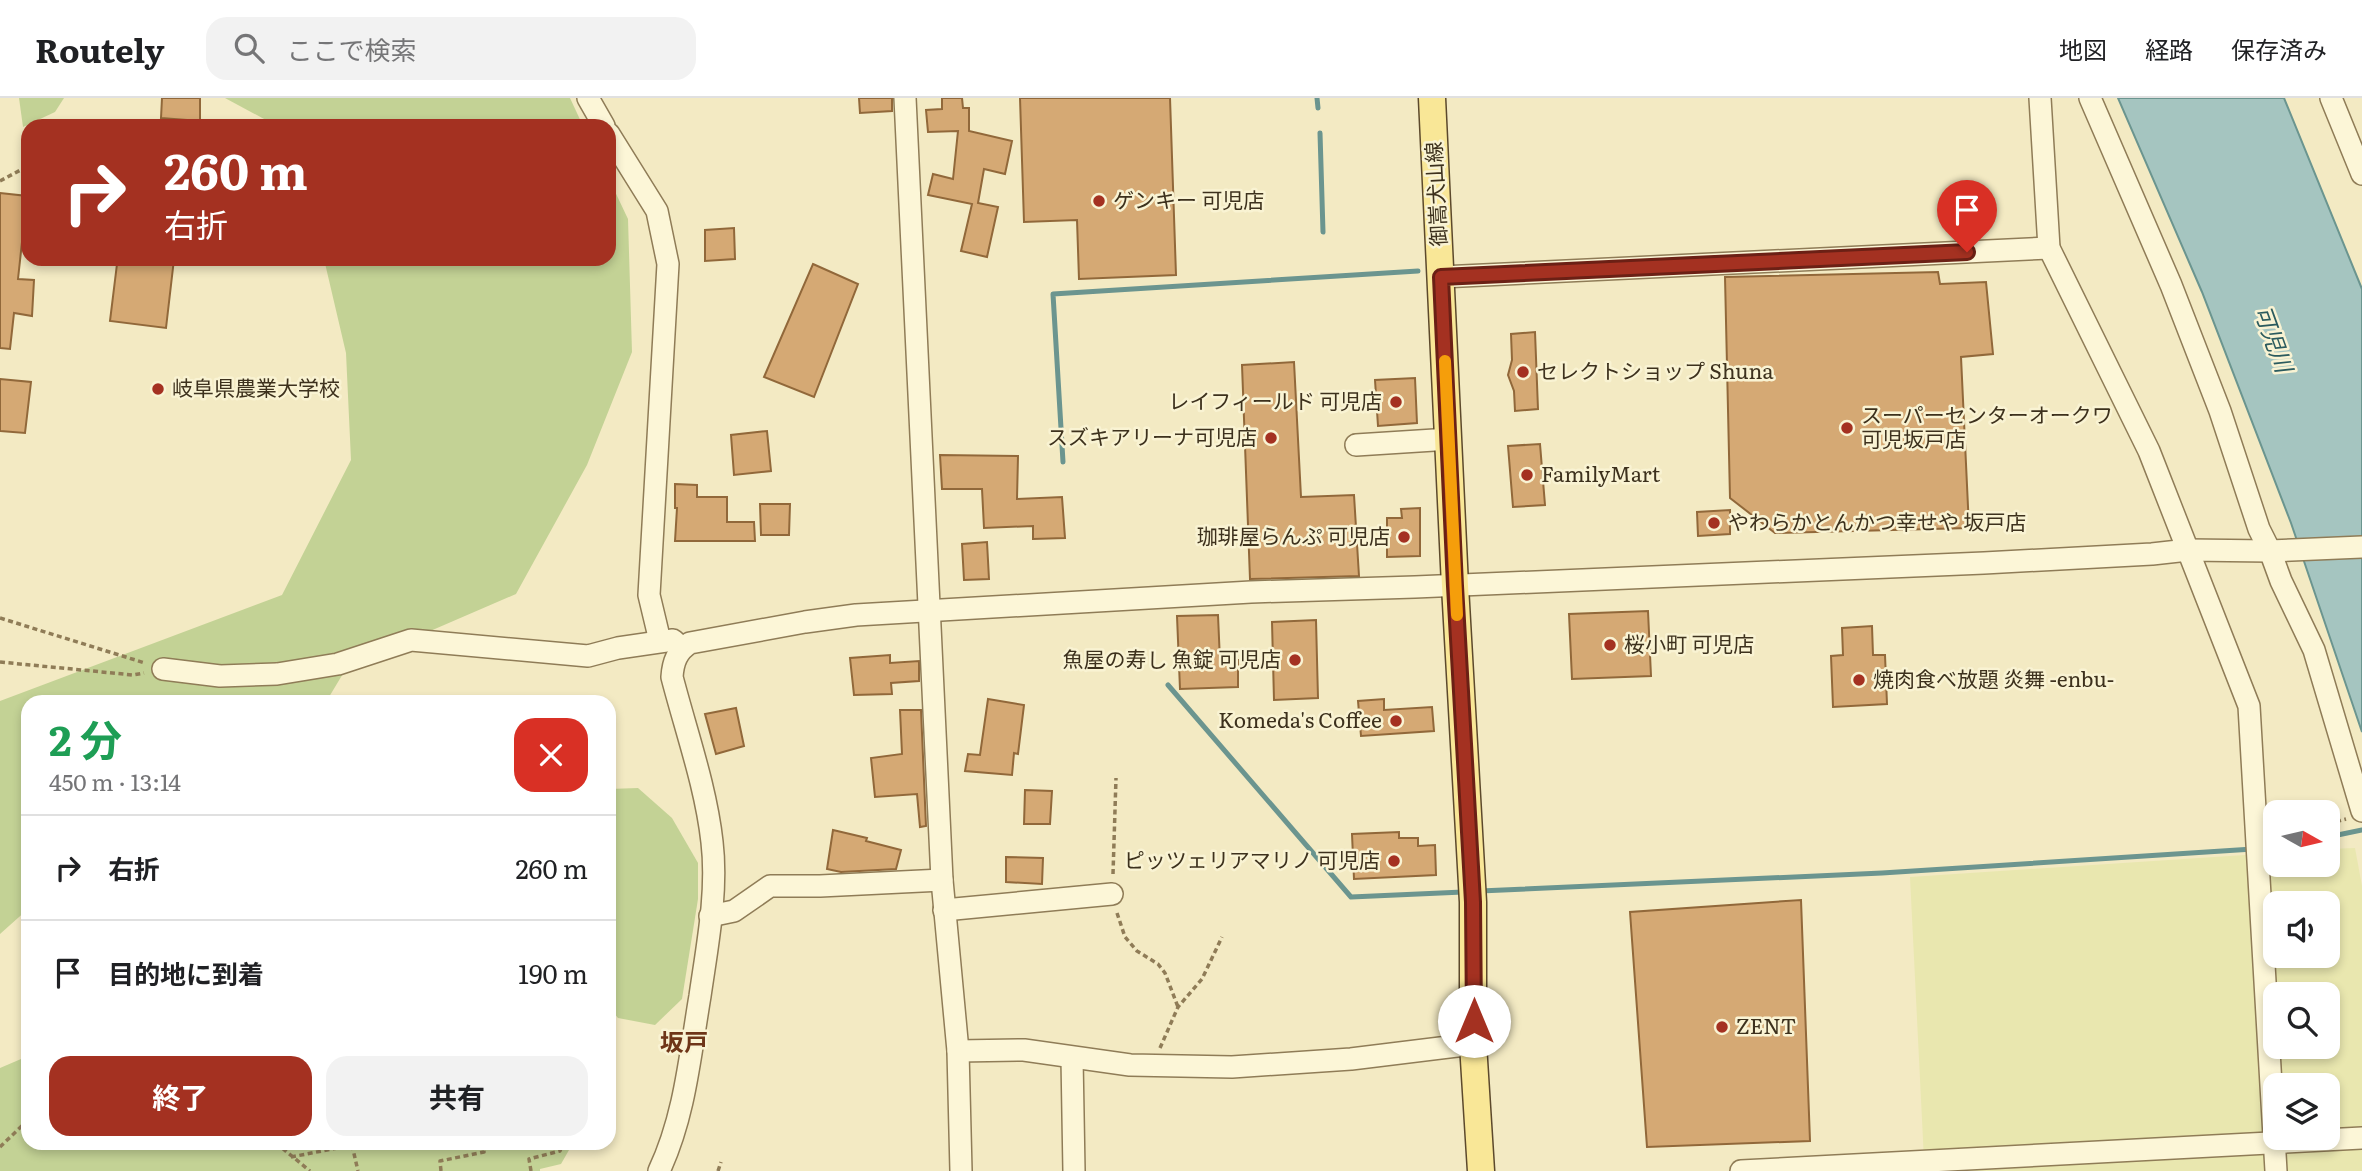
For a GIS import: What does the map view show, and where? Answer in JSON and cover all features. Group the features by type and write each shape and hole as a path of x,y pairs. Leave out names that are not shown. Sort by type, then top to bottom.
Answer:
{"main road":[{"name":"御嵩犬山線","path":"1432,98 1455,586 1473,892 1474,1044 1481,1171"}],"street":[{"path":"588,98 600,119"},
{"path":"905,98 942,880 958,1051 961,1171"},
{"path":"2040,98 2049,248 2149,451 2249,706 2270,1073"},
{"path":"2090,98 2171,285 2220,411 2259,529 2315,650 2362,811"},
{"path":"2331,98 2362,174"},
{"path":"616,145 657,211 668,264 649,595 660,641"},
{"path":"1441,277 2049,248"},
{"path":"1356,445 1450,439"},
{"path":"659,1171 668,1152 683,1103 710,916 713,844 672,677 673,662 682,648 701,640 856,615 1251,592 1984,563 2188,550 2292,551 2362,547"},
{"path":"163,669 220,676 278,674 338,664 411,640 588,656 660,641 673,640 682,648"},
{"path":"710,916 734,911 770,886 942,880"},
{"path":"944,910 1112,894"},
{"path":"958,1051 1024,1050 1130,1065 1232,1067 1351,1059 1474,1044"},
{"path":"1072,1058 1074,1171"},
{"path":"2340,1139 2362,1138"},
{"path":"1741,1171 2263,1144"},
{"path":"2274,1150 2276,1171"}],"path":[{"path":"0,181 21,170"},
{"path":"0,618 163,669"},
{"path":"0,662 133,675 163,669"},
{"path":"1153,1066 1178,1007 1202,979 1222,937"},
{"path":"0,1147 21,1127"},
{"path":"284,1150 310,1171"},
{"path":"291,1157 327,1150"},
{"path":"353,1150 358,1171"},
{"path":"441,1171 440,1161 484,1150"},
{"path":"531,1171 529,1159 560,1150"},
{"path":"718,1171 721,1162"}],"shaded area":[{"path":"2355,848 2362,886 2362,1171 1741,1171 1924,1160 1910,877 2263,854 2263,877 2340,877 2340,849"}],"green space":[{"path":"19,98 64,98 55,112 40,119 22,119"},
{"path":"225,98 570,98 580,119 264,119"},
{"path":"616,194 628,219 632,352 587,465 516,594 347,667 330,695 21,695 21,915 0,934 0,701 282,595 351,460 346,353 326,266 616,266"},
{"path":"638,788 672,818 698,863 698,899 682,999 655,1025 616,1016 616,789"},
{"path":"21,1059 21,1150 569,1150 561,1164 540,1171 0,1171 0,1068"}],"water":[{"name":"可児川","path":"2118,98 2284,98 2362,289 2362,732 2291,523 2202,292"}],"building":[{"path":"162,98 200,98 200,119 161,118"},
{"path":"859,98 892,98 892,111 860,113"},
{"path":"942,98 962,98 963,108 969,108 969,131 1012,141 1005,174 984,169 978,203 998,207 987,257 961,251 972,204 928,195 933,174 953,179 958,131 928,132 926,110 942,109"},
{"name":"ゲンキー 可児店","path":"1020,98 1170,98 1176,275 1079,279 1077,220 1024,222"},
{"path":"0,193 21,195 18,279 34,280 32,316 14,313 10,349 0,348"},
{"path":"734,228 735,259 705,261 705,230"},
{"path":"813,264 858,284 814,397 764,377"},
{"path":"117,266 173,266 166,328 110,321"},
{"name":"スーパーセンターオークワ 可児坂戸店","path":"1938,272 1940,284 1986,282 1993,354 1961,357 1969,528 1775,533 1730,498 1725,277"},
{"name":"セレクトショップ Shuna","path":"1535,332 1538,409 1515,411 1514,391 1508,375 1512,360 1511,334"},
{"name":"スズキアリーナ可児店","path":"1294,362 1301,497 1354,495 1359,576 1250,579 1242,365"},
{"name":"レイフィールド 可児店","path":"1415,378 1417,423 1378,426 1375,380"},
{"path":"0,379 31,382 25,433 0,431"},
{"path":"767,431 771,471 734,475 731,435"},
{"name":"FamilyMart","path":"1540,444 1545,505 1513,507 1508,446"},
{"path":"940,455 1018,456 1017,499 1062,497 1065,538 1033,539 1033,526 984,528 982,489 942,489"},
{"path":"675,484 697,485 697,497 727,497 727,522 754,522 755,541 675,541"},
{"path":"760,504 790,504 789,535 761,535"},
{"name":"珈琲屋らんぷ 可児店","path":"1420,508 1420,556 1387,557 1387,518 1402,518 1401,509"},
{"name":"やわらかとんかつ幸せや 坂戸店","path":"1730,510 1730,534 1698,536 1697,512"},
{"path":"987,542 989,579 964,580 962,544"},
{"name":"桜小町 可児店","path":"1648,611 1651,676 1572,679 1569,614"},
{"path":"1218,615 1220,661 1238,660 1238,687 1180,689 1177,616"},
{"name":"魚屋の寿し 魚錠 可児店","path":"1316,620 1318,698 1274,700 1272,622"},
{"name":"焼肉食べ放題 炎舞 ‐enbu‐","path":"1872,626 1873,655 1885,655 1887,704 1833,707 1831,656 1843,655 1842,628"},
{"path":"890,655 890,663 919,661 919,681 891,683 892,694 854,695 850,658"},
{"path":"988,699 1024,705 1018,754 1014,753 1012,775 965,771 968,754 980,755"},
{"name":"Komeda's Coffee","path":"1384,699 1384,710 1432,707 1434,731 1361,736 1358,701"},
{"path":"736,708 744,746 716,754 705,714"},
{"path":"900,710 921,710 926,826 920,827 917,794 875,797 871,758 902,754"},
{"path":"1025,790 1052,791 1050,824 1024,824"},
{"path":"833,830 901,850 896,869 841,872 827,869"},
{"name":"ピッツェリアマリノ 可児店","path":"1399,832 1399,838 1418,838 1418,846 1435,845 1436,875 1354,879 1352,834"},
{"path":"1006,857 1043,858 1042,884 1006,882"},
{"name":"ZENT","path":"1801,900 1810,1141 1647,1147 1630,912"}],"waterway":[{"path":"1317,98 1318,108"},
{"path":"1320,133 1323,232"},
{"path":"1063,462 1053,294 1418,271"},
{"path":"1168,685 1351,897 1463,892"},
{"path":"2340,835 2362,830"},
{"path":"1480,891 1882,873 2253,849"}],"slow traffic":[{"path":"1445,361 1457,615"}],"place":[{"name":"ゲンキー 可児店","path":"1099,201"},
{"name":"セレクトショップ Shuna","path":"1523,372"},
{"name":"岐阜県農業大学校","path":"158,389"},
{"name":"レイフィールド 可児店","path":"1396,402"},
{"name":"スーパーセンターオークワ 可児坂戸店","path":"1847,428"},
{"name":"スズキアリーナ可児店","path":"1271,438"},
{"name":"FamilyMart","path":"1527,475"},
{"name":"やわらかとんかつ幸せや 坂戸店","path":"1714,523"},
{"name":"珈琲屋らんぷ 可児店","path":"1404,537"},
{"name":"桜小町 可児店","path":"1610,645"},
{"name":"魚屋の寿し 魚錠 可児店","path":"1295,660"},
{"name":"焼肉食べ放題 炎舞 ‐enbu‐","path":"1859,680"},
{"name":"Komeda's Coffee","path":"1396,721"},
{"name":"ピッツェリアマリノ 可児店","path":"1394,861"},
{"name":"ZENT","path":"1722,1027"}],"district":[{"name":"坂戸","path":"684,1043"}],"route":[{"path":"1474,1021 1473,902 1441,277 1967,252"}]}
